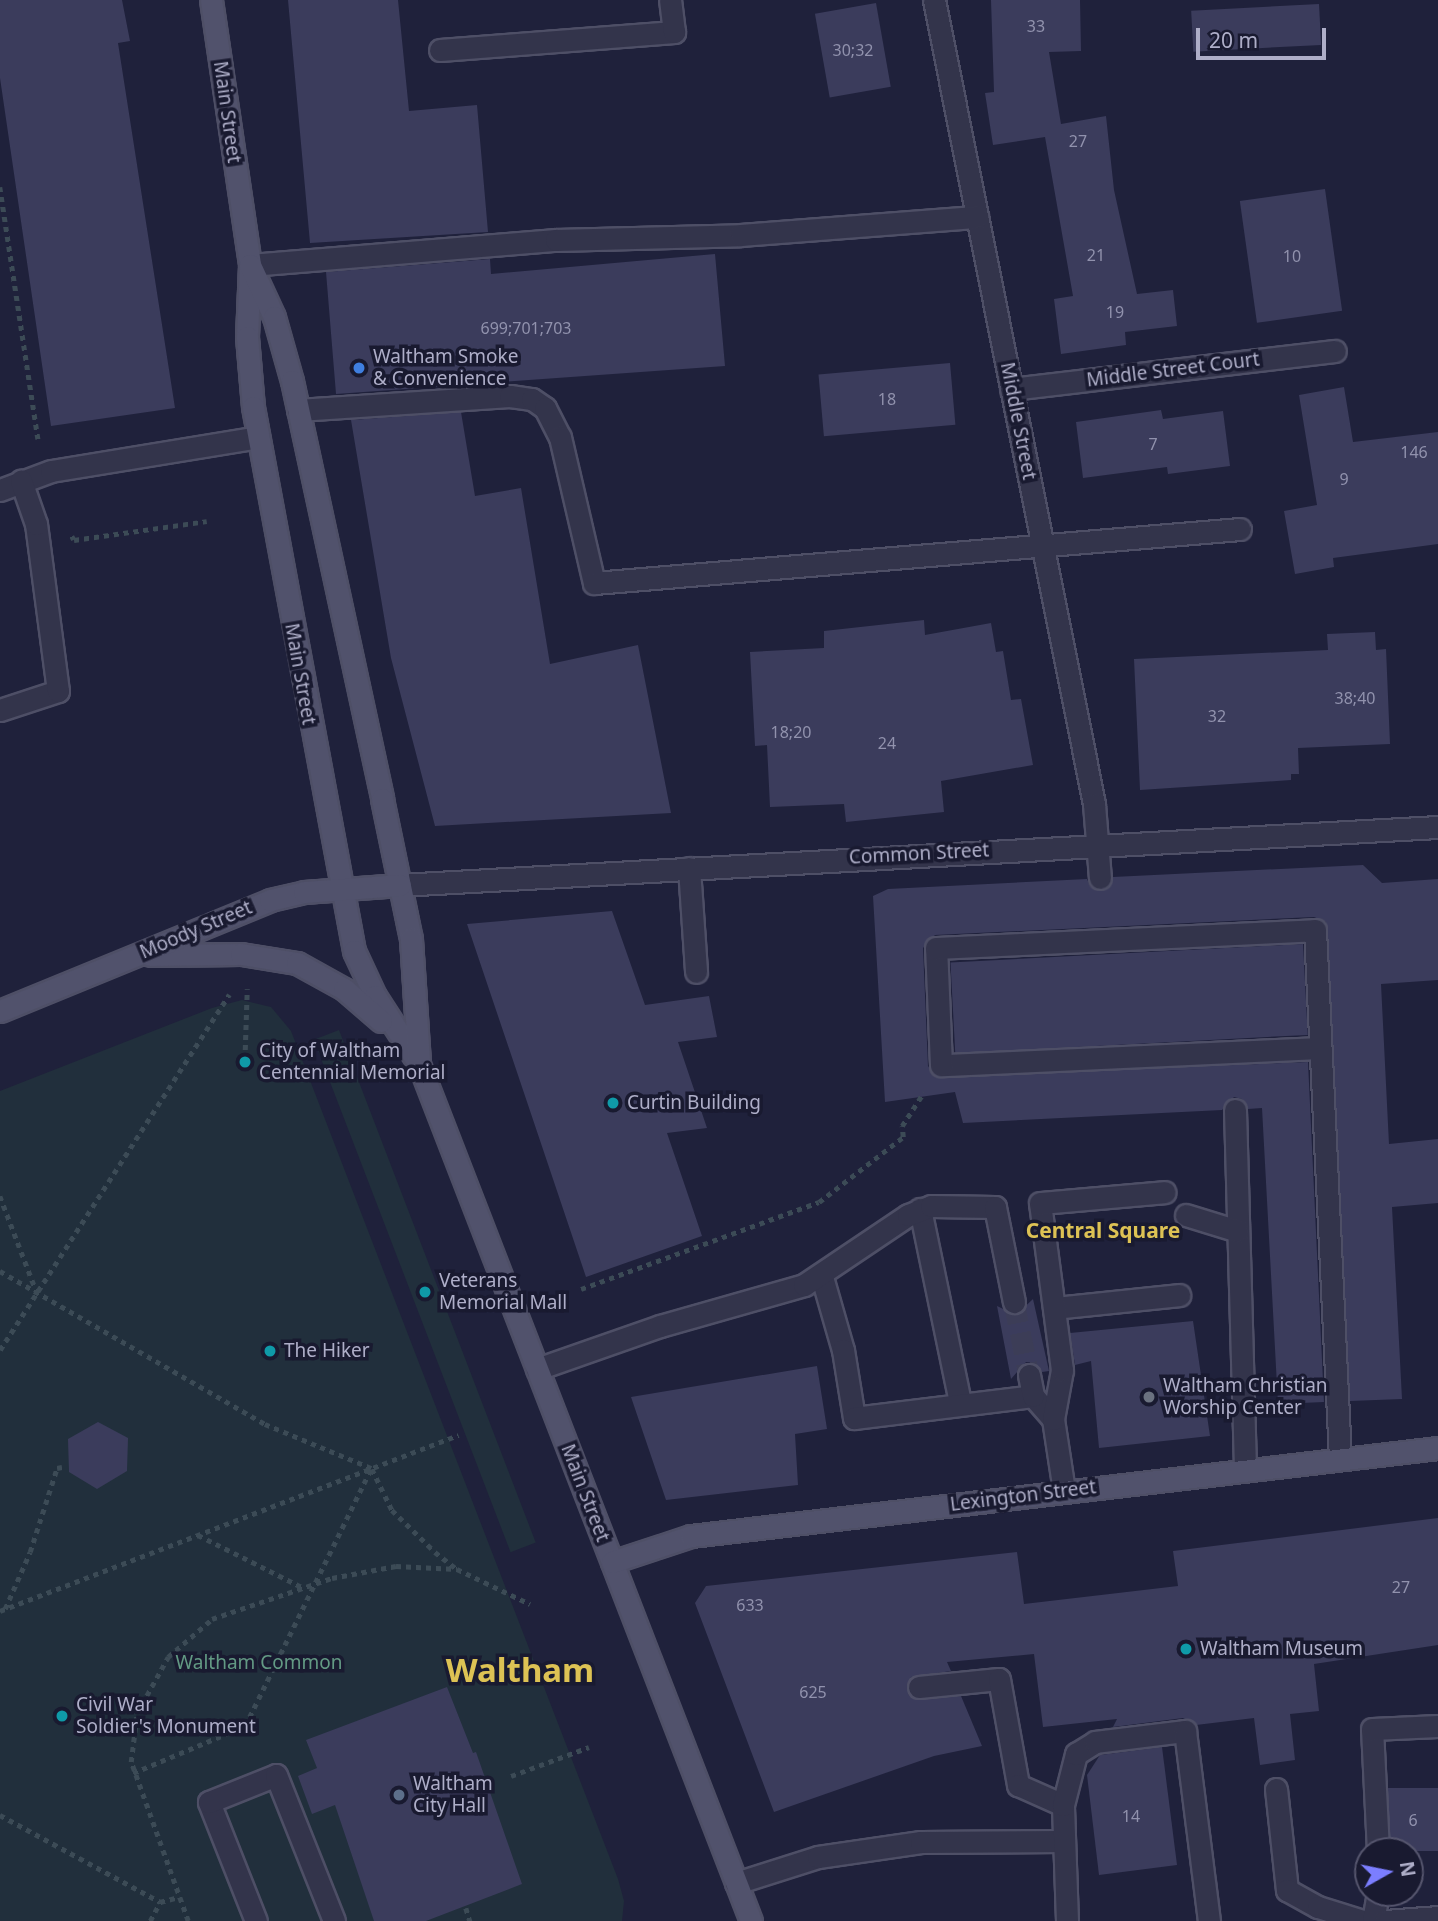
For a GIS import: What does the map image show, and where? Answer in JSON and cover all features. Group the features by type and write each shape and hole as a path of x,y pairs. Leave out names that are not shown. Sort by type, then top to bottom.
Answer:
{"main road":[{"name":"Main Street","path":"211,0 250,265 247,337 258,437 340,889 364,974 419,1065 751,1921"},
{"name":"Main Street","path":"250,265 274,317 298,410 400,886 414,963 419,1065"},
{"name":"Moody Street","path":"0,1011 270,900 340,889 400,886"},
{"path":"134,956 241,954 297,963 360,1001 419,1065"},
{"name":"Lexington Street","path":"612,1562 691,1536 1438,1448"}],"street":[{"path":"440,50 674,32 670,0"},
{"name":"Middle Street","path":"934,0 1043,546 1098,843 1100,878"},
{"path":"250,265 556,240 741,235 978,217"},
{"name":"Middle Street Court","path":"1011,389 1335,351"},
{"path":"298,410 499,397 532,399 545,408 560,437 594,583 1240,529"},
{"path":"0,491 21,481 64,468 258,437"},
{"path":"0,710 58,691 36,524 21,481"},
{"name":"Common Street","path":"400,886 1098,843 1438,827"},
{"path":"689,868 696,972"},
{"path":"1320,1048 941,1065 936,948 1315,930 1340,1458"},
{"path":"1235,1110 1245,1469"},
{"path":"1064,1491 1053,1419 1062,1370 1040,1203 1164,1192"},
{"path":"537,1369 822,1277 920,1209 995,1208 1014,1302"},
{"path":"920,1209 960,1403"},
{"path":"1186,1215 1238,1231"},
{"path":"822,1277 843,1350 854,1418 1034,1396"},
{"path":"1054,1308 1180,1295"},
{"path":"1029,1375 1034,1396 1053,1419"},
{"path":"919,1688 999,1679 1018,1785 1063,1805"},
{"path":"1377,1837 1372,1729 1438,1726"},
{"path":"1067,1921 1063,1805 1072,1762 1086,1744 1185,1731 1209,1921"},
{"path":"256,1921 209,1802 276,1775 334,1921"},
{"path":"1276,1789 1287,1890 1334,1914 1363,1921"},
{"path":"736,1883 818,1857 921,1842 1063,1841"},
{"path":"1385,1921 1438,1917"}],"path":[{"path":"0,187 38,439"},
{"path":"69,532 74,540 207,521"},
{"path":"245,1051 247,989"},
{"path":"0,1350 229,994"},
{"path":"581,1289 819,1202 903,1138 902,1126 941,1065"},
{"path":"0,1196 37,1293"},
{"path":"0,1271 265,1424 372,1468 392,1510 457,1569 530,1604"},
{"path":"2,1610 458,1435"},
{"path":"2,1610 30,1552 57,1468 62,1467"},
{"path":"133,1773 245,1726 372,1468"},
{"path":"198,1535 303,1587"},
{"path":"188,1921 133,1773 130,1748 137,1713 179,1644 212,1619 317,1583 396,1566 457,1569"},
{"path":"511,1776 589,1747"},
{"path":"0,1815 160,1902 179,1897"},
{"path":"150,1921 160,1902"},
{"path":"466,1908 470,1921"}],"green space":[{"name":"Waltham Common","path":"242,1000 271,1007 291,1031 618,1879 624,1901 622,1921 0,1921 0,1091 212,1008"},
{"path":"339,1030 536,1543 511,1552 314,1040"}],"building":[{"path":"0,0 122,0 130,41 118,43 175,408 51,426 0,78"},
{"path":"288,0 398,0 409,111 477,105 488,232 310,243"},
{"path":"991,0 1080,0 1081,51 1049,52 1061,124 1106,116 1114,190 1137,294 1173,290 1177,326 1125,332 1126,345 1061,354 1054,299 1073,296 1045,137 993,145 985,93 994,92"},
{"path":"876,3 891,87 830,97 815,14"},
{"path":"1319,4 1321,45 1193,52 1191,11"},
{"path":"1325,189 1342,311 1257,323 1240,201"},
{"path":"715,254 725,366 336,394 326,272 490,259 491,274"},
{"path":"950,363 955,425 824,436 819,375"},
{"path":"1344,387 1353,442 1438,432 1438,544 1333,558 1334,567 1295,574 1284,511 1317,505 1299,395"},
{"path":"1161,410 1163,419 1223,411 1230,466 1168,474 1167,467 1083,478 1076,422"},
{"path":"461,412 475,496 521,488 550,664 638,645 671,813 435,826 391,658 351,420"},
{"path":"924,620 925,635 991,623 996,652 1003,651 1011,700 1021,699 1033,765 941,781 944,812 846,822 844,804 770,807 767,745 755,746 750,652 824,648 824,631"},
{"path":"1375,632 1376,650 1386,649 1390,744 1298,748 1299,774 1291,774 1291,780 1140,790 1134,659 1328,650 1327,634"},
{"path":"1363,865 1382,883 1438,879 1438,980 1381,984 1389,1144 1438,1139 1438,1203 1392,1207 1402,1399 1350,1401 1326,922 1314,917 935,935 923,948 928,1066 936,1077 1308,1062 1324,1402 1278,1404 1262,1108 1248,1109 1242,1099 1234,1097 1222,1110 963,1123 955,1092 885,1102 873,896 888,889 1087,879 1090,886 1100,891 1108,888 1113,877"},
{"name":"Curtin Building","path":"612,911 645,1005 709,996 717,1037 678,1042 707,1128 667,1133 702,1236 586,1277 467,924"},
{"path":"1303,944 1308,1035 955,1053 950,962"},
{"path":"1033,1299 1049,1371 1042,1372 1034,1363 1026,1362 1011,1379 997,1306 1016,1315"},
{"name":"Waltham Christian Worship Center","path":"1193,1321 1210,1436 1099,1448 1091,1361 1075,1365 1070,1333"},
{"path":"817,1366 827,1429 795,1434 798,1485 666,1500 631,1397"},
{"path":"98,1422 128,1438 127,1471 97,1489 69,1472 68,1439"},
{"path":"1438,1518 1438,1645 1314,1664 1319,1711 1290,1714 1295,1760 1260,1765 1254,1718 1196,1725 1183,1718 1113,1727 1117,1719 1043,1727 1034,1654 947,1662 951,1671 911,1677 908,1694 920,1700 961,1696 982,1746 934,1756 774,1812 695,1603 706,1586 1017,1552 1024,1604 1178,1586 1173,1551"},
{"name":"Waltham City Hall","path":"447,1687 473,1753 476,1752 522,1884 426,1921 374,1921 335,1805 312,1814 298,1776 317,1768 306,1740"},
{"path":"1162,1747 1177,1865 1099,1875 1087,1775 1100,1755"},
{"path":"1388,1788 1438,1788 1438,1851 1424,1851 1424,1837 1388,1837"}],"tunnel":[{"path":"1014,1302 1029,1375"}],"place":[{"name":"Waltham Smoke & Convenience","path":"359,368"},
{"name":"City of Waltham Centennial Memorial","path":"245,1062"},
{"name":"Curtin Building","path":"613,1103"},
{"name":"Veterans Memorial Mall","path":"425,1292"},
{"name":"The Hiker","path":"270,1351"},
{"name":"Waltham Christian Worship Center","path":"1149,1397"},
{"name":"Waltham Museum","path":"1186,1649"},
{"name":"Civil War Soldier's Monument","path":"62,1716"},
{"name":"Waltham City Hall","path":"399,1795"}],"district":[{"name":"Central Square","path":"1103,1230"},
{"name":"Waltham","path":"520,1670"}]}
